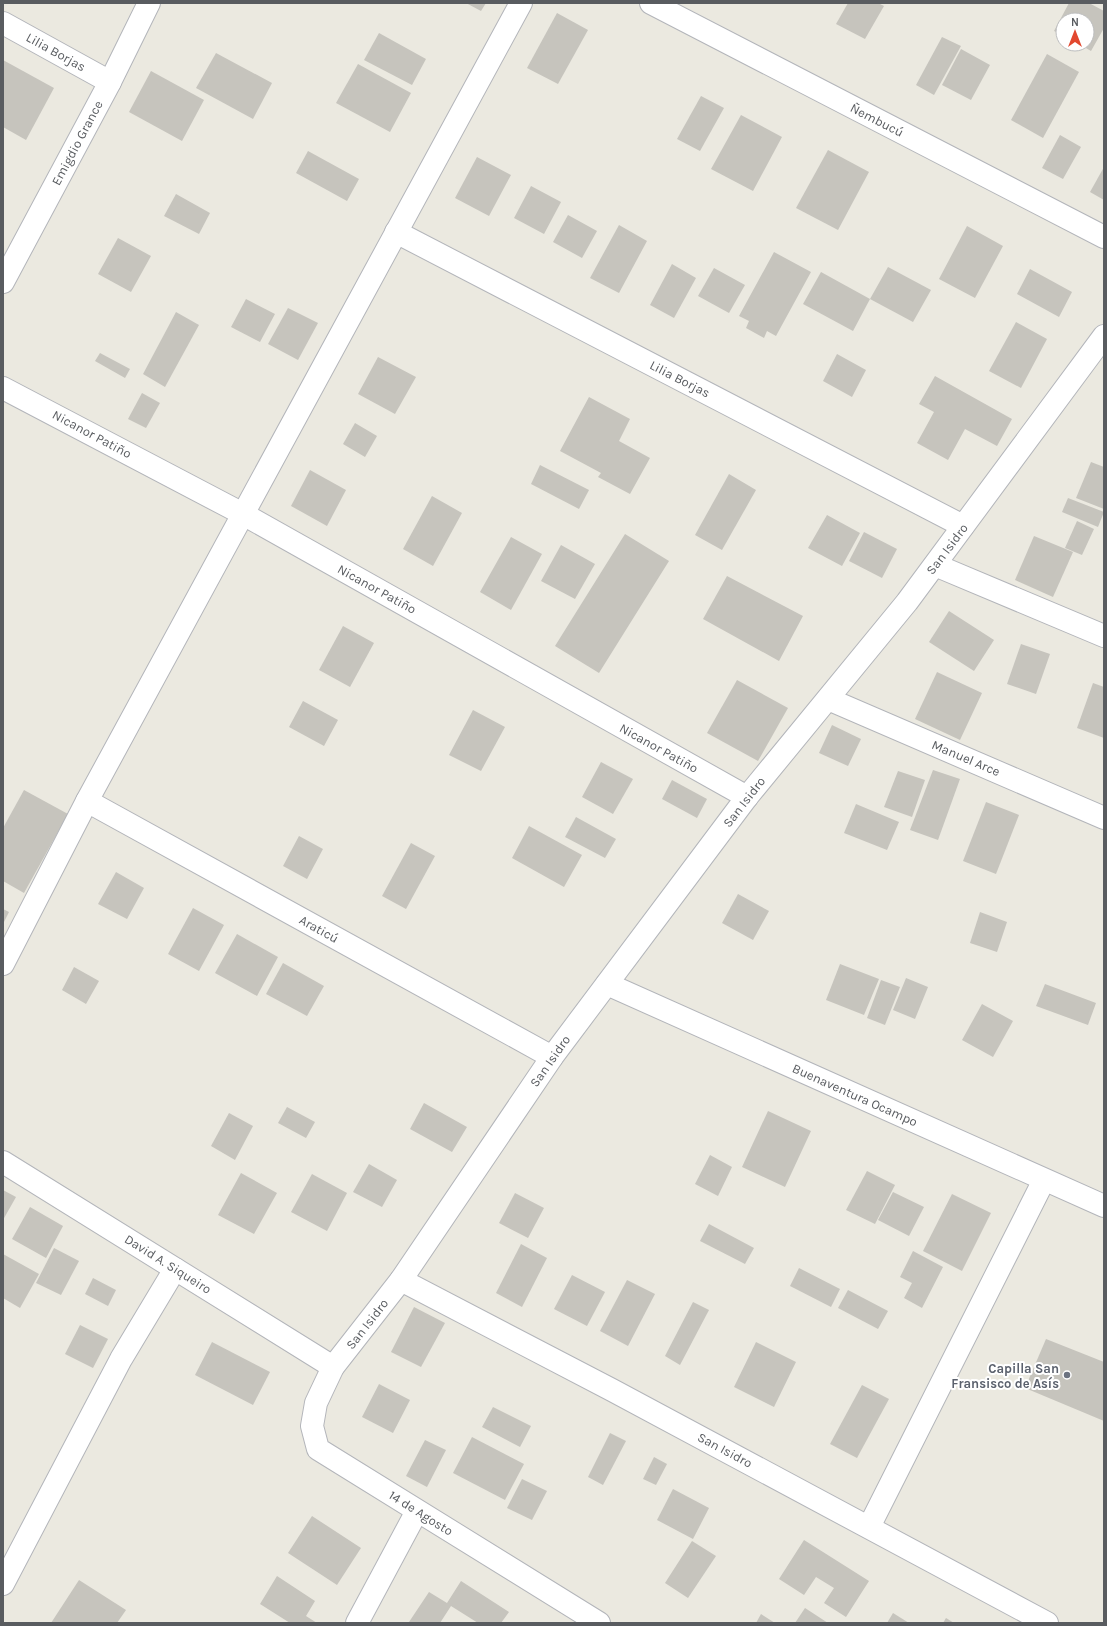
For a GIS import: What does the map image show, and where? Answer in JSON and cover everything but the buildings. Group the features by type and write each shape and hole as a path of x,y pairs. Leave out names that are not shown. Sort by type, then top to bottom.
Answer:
{"street":[{"name":"Emigdio Grance","path":"3,282 110,82 149,3"},
{"path":"3,964 87,801 521,3"},
{"name":"Ñembucú","path":"651,3 1104,237"},
{"name":"Lilia Borjas","path":"3,23 110,82"},
{"name":"Lilia Borjas","path":"396,232 963,526"},
{"name":"San Isidro","path":"332,1367 401,1280 552,1057 747,797 907,602 1104,336"},
{"name":"Nicanor Patiño","path":"3,388 243,514 747,797"},
{"path":"935,565 1104,636"},
{"name":"Manuel Arce","path":"828,699 1104,818"},
{"name":"Araticú","path":"87,801 552,1057"},
{"name":"Buenaventura Ocampo","path":"607,984 1104,1206"},
{"name":"David A. Siqueiro","path":"3,1162 332,1367"},
{"path":"869,1527 1044,1180"},
{"path":"3,1584 121,1359 175,1268"},
{"name":"San Isidro","path":"401,1280 612,1390 1047,1623"},
{"name":"14 de Agosto","path":"332,1367 316,1403 312,1426 318,1449 599,1623"},
{"path":"357,1623 418,1511"}],"place":[{"name":"Capilla San Fransisco de Asís","path":"1067,1375"}]}
